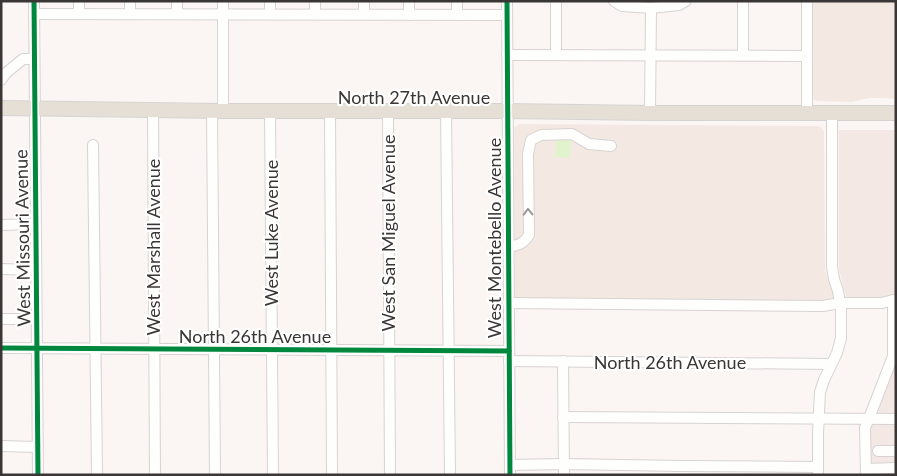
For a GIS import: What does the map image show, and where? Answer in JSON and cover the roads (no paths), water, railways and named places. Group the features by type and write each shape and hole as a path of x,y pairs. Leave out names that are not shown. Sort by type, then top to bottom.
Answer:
{"main road":[{"name":"North 27th Avenue","path":"1,108 896,114"}],"street":[{"name":"West Missouri Avenue","path":"34,1 38,475"},
{"path":"79,1 79,14"},
{"path":"130,1 130,14"},
{"path":"177,1 177,14"},
{"path":"215,475 214,350 217,110 223,1"},
{"path":"270,1 270,14"},
{"path":"315,14 316,1"},
{"path":"364,1 364,14"},
{"path":"410,1 410,15"},
{"path":"457,1 457,15"},
{"name":"West Montebello Avenue","path":"507,1 510,470"},
{"path":"556,1 556,55"},
{"path":"614,1 622,6 651,8 679,5 686,1"},
{"path":"743,1 743,55"},
{"path":"807,1 807,113"},
{"path":"650,113 651,8"},
{"path":"34,14 507,15"},
{"path":"507,55 807,56"},
{"path":"1,80 6,73 24,59 34,59"},
{"name":"West Marshall Avenue","path":"152,109 155,475"},
{"name":"West Luke Avenue","path":"270,111 273,475"},
{"path":"330,111 332,475"},
{"name":"West San Miguel Avenue","path":"388,111 390,475"},
{"path":"446,111 450,475"},
{"path":"510,470 563,464 818,471 820,392 841,338 840,303 832,267 832,113"},
{"path":"508,247 524,242 529,234 528,154 531,140 541,135 572,134 589,144 611,146"},
{"path":"94,145 97,475"},
{"path":"1,225 35,224"},
{"path":"1,269 35,270"},
{"path":"508,303 823,306 840,303 882,303 893,300 893,356 865,428 866,472 896,468"},
{"path":"1,319 36,319"},
{"name":"North 26th Avenue","path":"1,348 448,351 562,361 831,364"},
{"path":"562,361 564,475"},
{"path":"563,417 895,418"},
{"path":"1,446 37,446"},
{"path":"878,451 896,451"}]}
